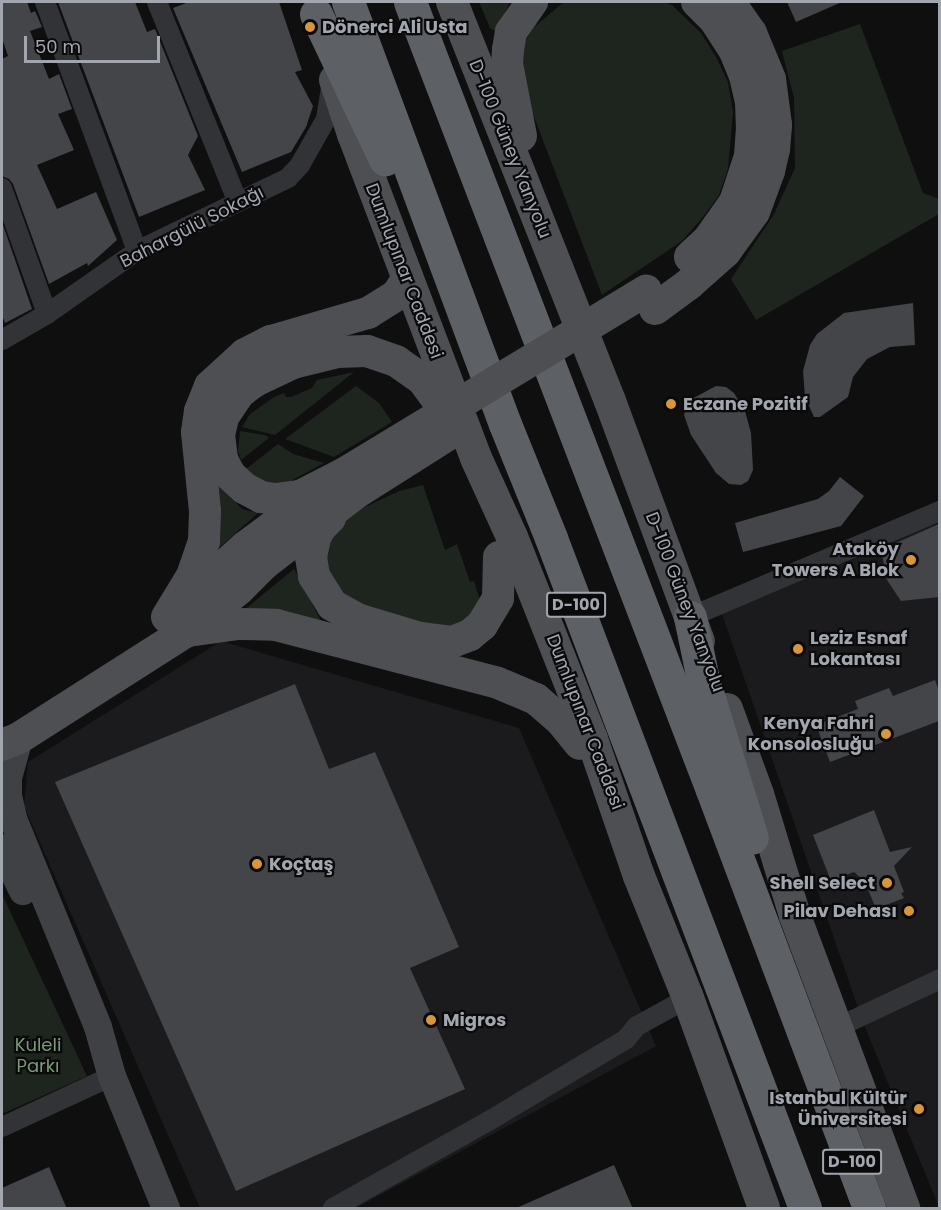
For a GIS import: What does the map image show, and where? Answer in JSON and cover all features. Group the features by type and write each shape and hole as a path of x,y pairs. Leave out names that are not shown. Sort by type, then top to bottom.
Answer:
{"highway":[{"name":"D-100","path":"348,2 505,424 551,538 805,1209"},
{"name":"D-100","path":"410,2 869,1209"},
{"path":"314,8 369,122 468,357 505,424"},
{"path":"690,617 703,679 819,1046 835,1116"}],"main road":[{"name":"D-100 Güney Yanyolu","path":"452,2 540,222 754,783 795,916 904,1209"},
{"path":"532,2 511,32 507,64 540,222"},
{"path":"650,300 675,270 709,239 735,201 750,156 751,102 745,76 725,35 697,2"},
{"path":"166,1209 112,1076 98,1028 14,821 8,796 7,736 177,624 239,589 351,483 650,300 707,269 742,231 762,191 774,150 774,101 764,58 751,33 729,2"},
{"name":"Dumlupınar Caddesi","path":"314,8 333,75 407,279 476,458 544,614 618,807 639,876 688,998 764,1209"},
{"path":"177,624 204,541 205,510 197,432 200,411 210,386 245,354 271,341 368,313 398,295 407,279"},
{"path":"351,483 300,496 275,499 261,497 244,488 230,475 222,459 219,435 223,417 240,392 255,381 293,363 337,352 367,351 396,361 423,380 443,406 476,458 477,491 498,557 639,876"},
{"path":"351,483 320,528 311,557 314,576 332,605 357,619 437,642 452,642 470,635 482,625 498,598 498,557"},
{"path":"177,624 276,625 498,683 536,699 562,722 580,744"},
{"path":"2,848 92,1049 112,1076"}],"street":[{"path":"45,2 137,252"},
{"path":"157,2 238,202"},
{"name":"Bahargülü Sokağı","path":"2,340 47,314 137,252 288,178 300,165 326,119 333,75"},
{"path":"2,188 47,314"},
{"path":"690,617 939,511"},
{"path":"836,1028 939,980"},
{"path":"333,1209 537,1093 626,1039 637,1026 688,998"},
{"path":"2,1126 112,1076"}],"shaded area":[{"path":"939,522 939,1207 864,1025 722,614"},
{"path":"221,641 519,728 656,1046 356,1208 200,1208 24,806 28,762"}],"green space":[{"path":"479,2 510,2 496,32 490,28"},
{"path":"564,2 664,2 672,5 701,33 716,57 728,82 733,112 728,169 719,195 704,216 682,241 602,295 525,93 522,58 524,43 533,28"},
{"path":"860,24 923,193 939,199 939,214 756,320 731,279 774,214 795,168 794,98 782,51"},
{"path":"354,372 275,435 242,427 250,414 274,397 284,393 286,397 291,397 312,388 317,380"},
{"path":"356,386 379,403 392,422 334,457 285,439"},
{"path":"240,431 265,435 269,438 241,460 238,451"},
{"path":"278,444 293,454 324,463 278,488 255,480 246,469"},
{"path":"212,479 242,509 258,513 218,549 219,525"},
{"path":"423,485 445,550 457,544 470,582 474,581 481,604 462,624 446,628 362,607 334,590 326,562 333,535 346,516 399,491"},
{"path":"294,569 321,621 276,609 244,610"},
{"name":"Kuleli Parkı","path":"2,894 87,1076 2,1114"}],"building":[{"path":"2,2 27,2 31,13 35,11 42,27 30,31 49,79 59,74 72,109 58,114 74,150 37,165 57,209 96,192 117,240 88,266 87,263 49,284 13,184 2,176 2,59 8,56 2,38"},
{"path":"58,2 135,2 147,32 155,29 198,136 188,155 205,190 139,217"},
{"path":"189,2 279,2 302,70 295,72 313,106 306,127 291,152 242,172 173,8"},
{"path":"787,2 842,2 796,22"},
{"path":"2,222 32,309 5,323 2,315"},
{"path":"913,303 915,345 890,347 867,359 853,377 848,397 820,417 814,417 805,397 803,371 810,345 817,334 844,313"},
{"path":"716,386 726,387 734,393 745,411 751,433 753,470 748,481 741,485 729,484 716,473 691,435 684,415 688,401"},
{"path":"840,477 864,496 841,526 743,552 735,523 818,499 829,491"},
{"name":"Ataköy Towers A Blok","path":"939,524 939,597 901,601 887,580 882,555 896,543"},
{"path":"935,680 939,691 939,721 830,762 816,725 858,709 855,701 889,688 893,696"},
{"name":"Koçtaş","path":"295,684 329,769 375,752 459,947 410,968 465,1089 236,1191 55,782"},
{"path":"874,810 890,852 912,847 894,866 904,898 876,909 865,882 854,872 831,881 813,835"},
{"path":"614,1165 633,1209 514,1209"},
{"path":"49,1167 67,1209 2,1209 2,1188"}],"place":[{"name":"Dönerci Ali Usta","path":"310,27"},
{"name":"Eczane Pozitif","path":"671,404"},
{"name":"Ataköy Towers A Blok","path":"911,560"},
{"name":"Leziz Esnaf Lokantası","path":"798,649"},
{"name":"Kenya Fahri Konsolosluğu","path":"886,734"},
{"name":"Koçtaş","path":"257,864"},
{"name":"Shell Select","path":"887,883"},
{"name":"Pilav Dehası","path":"909,911"},
{"name":"Migros","path":"431,1020"},
{"name":"Istanbul Kültür Üniversitesi","path":"919,1109"}]}
